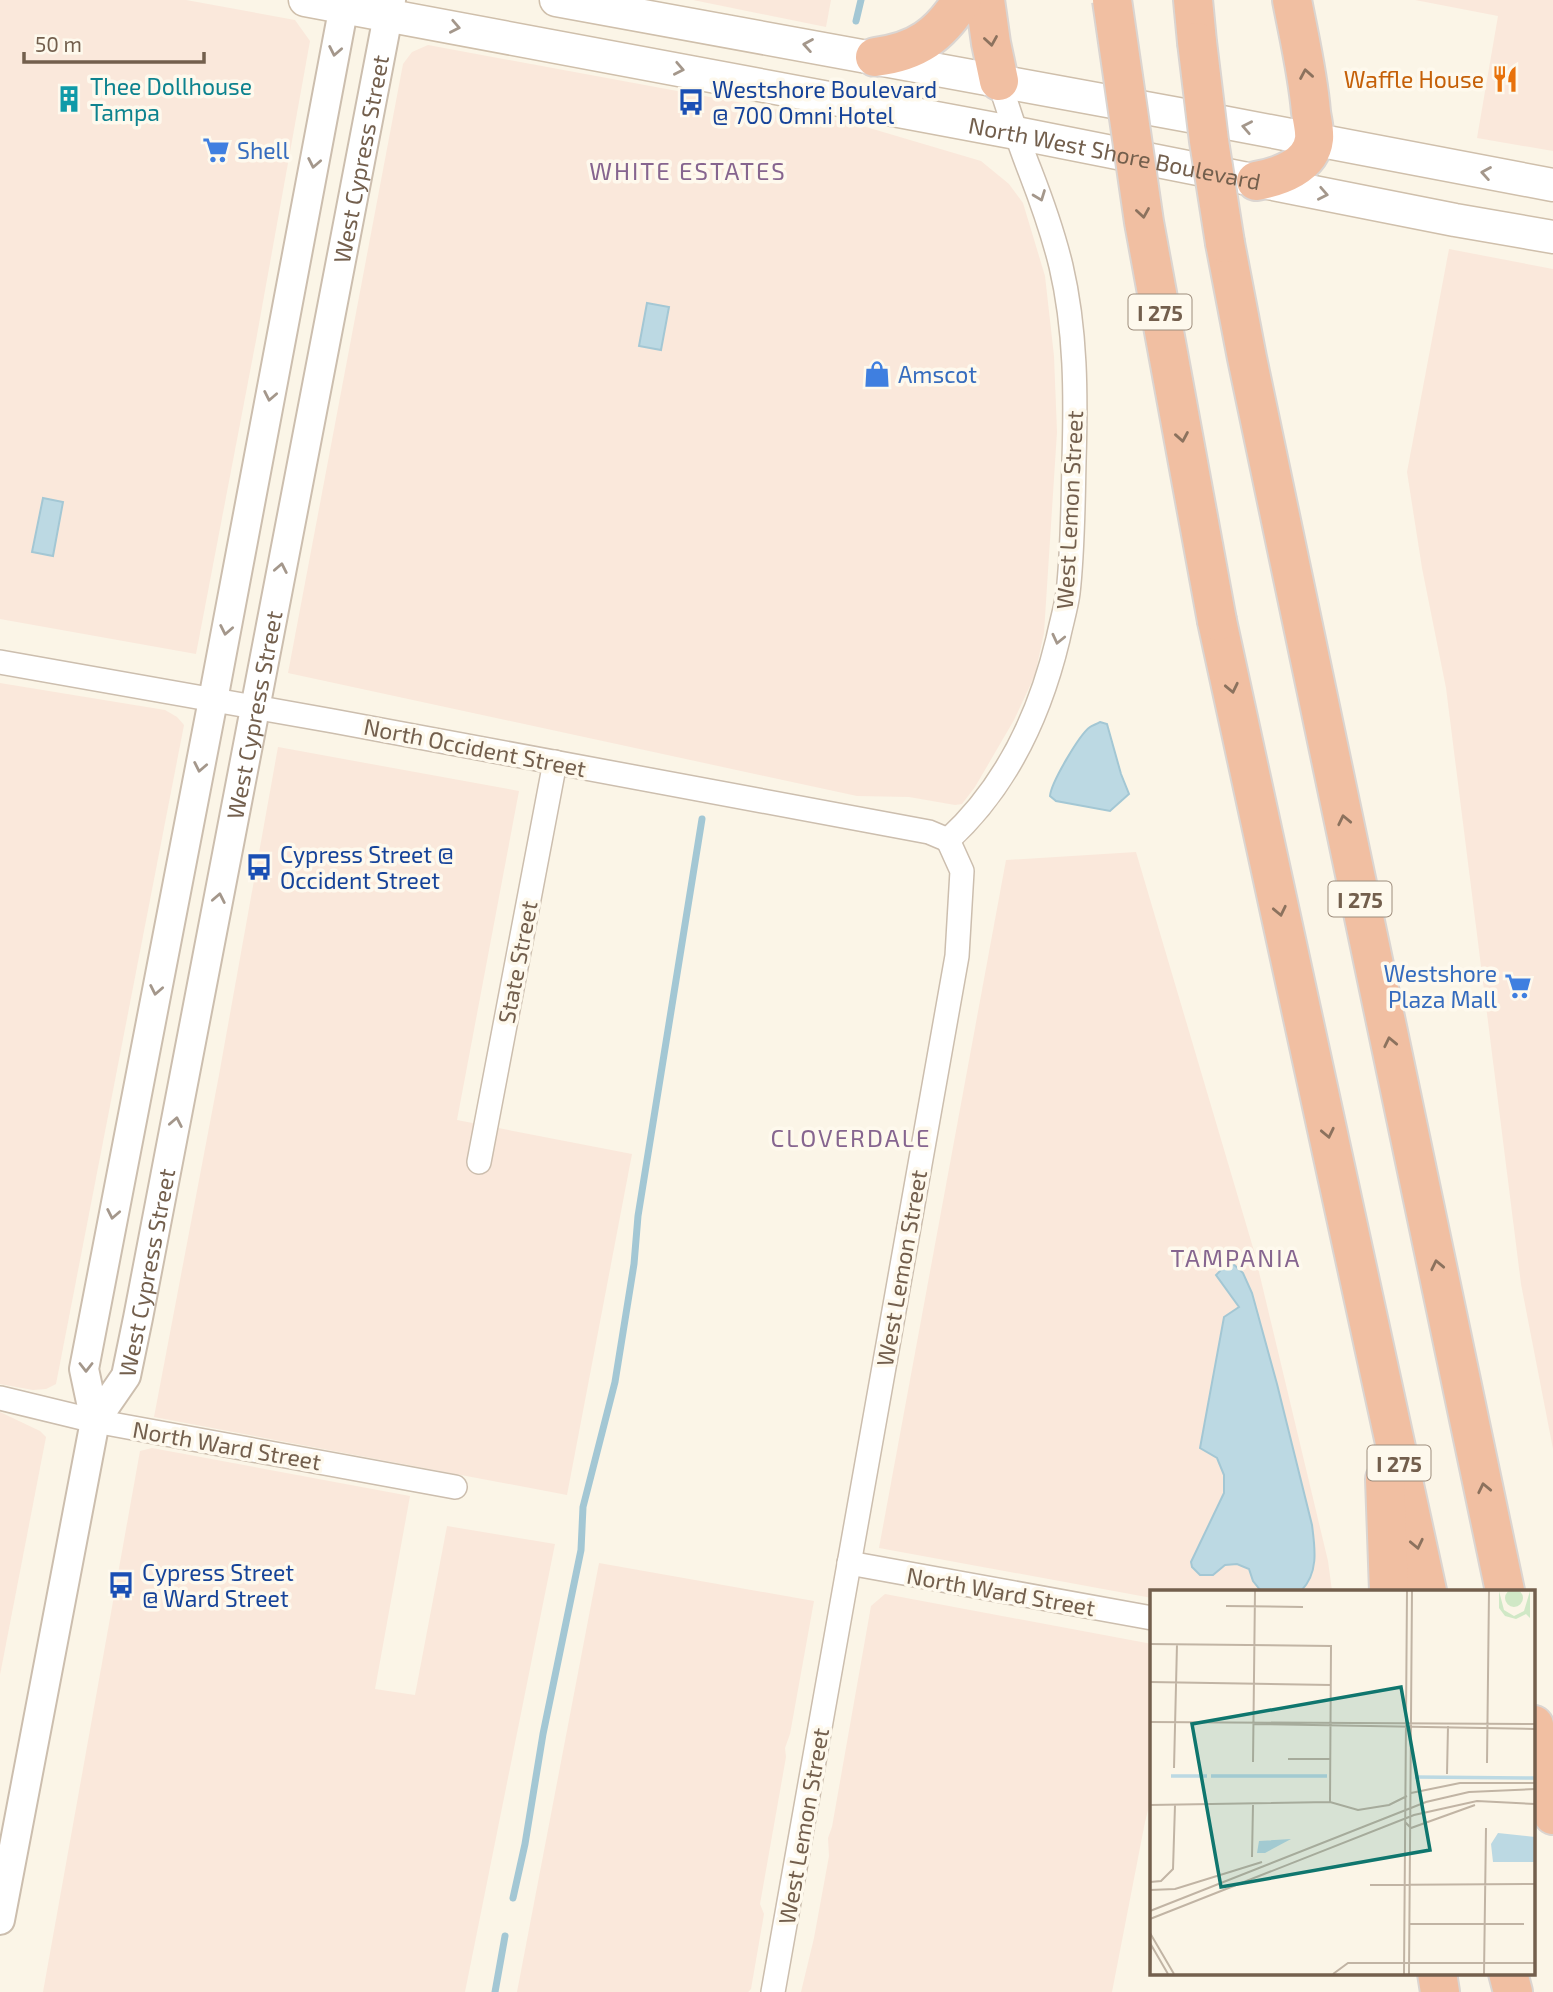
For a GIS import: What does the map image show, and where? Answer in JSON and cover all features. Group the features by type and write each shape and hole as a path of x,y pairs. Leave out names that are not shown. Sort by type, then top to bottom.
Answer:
{"highway":[{"path":"875,57 908,50 926,41 939,30 962,0"},
{"path":"985,0 999,81"},
{"name":"I 275","path":"1112,0 1144,222 1217,621 1427,1590"},
{"name":"I 275","path":"1193,0 1206,118 1225,243 1255,398 1505,1590"},
{"path":"1256,181 1273,178 1291,170 1306,157 1314,140 1310,97 1292,0"},
{"path":"1371,1334 1384,1449 1389,1590"},
{"path":"1536,1734 1553,1815"},
{"path":"1437,1974 1440,1992"},
{"path":"1508,1974 1513,1992"}],"main road":[{"name":"North West Shore Boulevard","path":"305,0 389,7 1256,181 1553,237"},
{"path":"556,0 875,57 1553,185"}],"street":[{"name":"West Cypress Street","path":"0,1920 95,1421 84,1368 345,3"},
{"name":"West Cypress Street","path":"95,1421 126,1376 389,7"},
{"name":"West Lemon Street","path":"773,1992 957,956 961,871 948,840 970,820 993,790 1020,746 1041,698 1053,661 1068,595 1076,411 1069,305 1052,229 999,81"},
{"path":"283,329 326,338"},
{"name":"North Occident Street","path":"0,662 929,832 948,840"},
{"name":"State Street","path":"479,1162 555,762"},
{"name":"North Ward Street","path":"0,1398 95,1421 455,1487"},
{"name":"North Ward Street","path":"849,1563 1150,1618"}],"shaded area":[{"path":"0,0 186,0 295,20 310,41 196,654 0,619"},
{"path":"693,0 831,0 826,27"},
{"path":"1415,0 1553,0 1553,151 1477,138 1498,16"},
{"path":"428,45 856,124 981,161 1009,184 1023,203 1045,276 1054,356 1057,432 1044,633 1035,675 1014,720 975,787 962,804 909,797 857,796 288,673 403,64 412,52"},
{"path":"1449,249 1553,269 1553,1449 1521,1284 1446,688 1422,568 1407,472"},
{"path":"0,683 165,710 184,725 56,1384 46,1389 33,1390 0,1384"},
{"path":"278,747 519,791 457,1120 632,1154 567,1495 154,1417"},
{"path":"1136,852 1254,1251 1328,1561 1332,1590 1150,1590 1150,1598 879,1548 1006,860"},
{"path":"0,1412 40,1431 46,1437 0,1675"},
{"path":"152,1448 410,1496 375,1689 415,1695 447,1526 555,1544 465,1992 43,1992 140,1451"},
{"path":"599,1563 814,1601 790,1734 785,1748 786,1757 760,1904 764,1914 751,1989 748,1992 517,1992"},
{"path":"885,1594 1150,1644 1150,1802 1112,1992 801,1992 829,1856 828,1838 871,1606"}],"water":[{"path":"647,303 669,307 661,350 639,346"},
{"path":"43,498 63,502 53,556 32,552"},
{"path":"1100,722 1107,724 1129,794 1110,811 1056,801 1050,796 1066,760 1085,732"},
{"path":"1230,1261 1243,1273 1252,1293 1277,1384 1312,1525 1315,1551 1313,1568 1302,1590 1260,1590 1253,1581 1249,1569 1237,1564 1225,1565 1213,1575 1200,1575 1192,1567 1191,1562 1224,1493 1224,1475 1217,1458 1200,1448 1224,1317 1239,1307 1216,1275"}],"waterway":[{"path":"856,21 861,0"},
{"path":"513,1898 581,1550 583,1507 615,1382 634,1264 638,1216 702,819"},
{"path":"495,1992 505,1936"}],"place":[{"name":"Waffle House","path":"1505,79"},
{"name":"Thee Dollhouse Tampa","path":"69,99"},
{"name":"Westshore Boulevard @ 700 Omni Hotel","path":"691,102"},
{"name":"Shell","path":"216,150"},
{"name":"Amscot","path":"877,374"},
{"name":"Cypress Street @ Occident Street","path":"259,867"},
{"name":"Westshore Plaza Mall","path":"1518,986"},
{"name":"Cypress Street @ Ward Street","path":"121,1585"}],"district":[{"name":"WHITE ESTATES","path":"688,170"},
{"name":"CLOVERDALE","path":"851,1137"},
{"name":"TAMPANIA","path":"1236,1257"}]}
